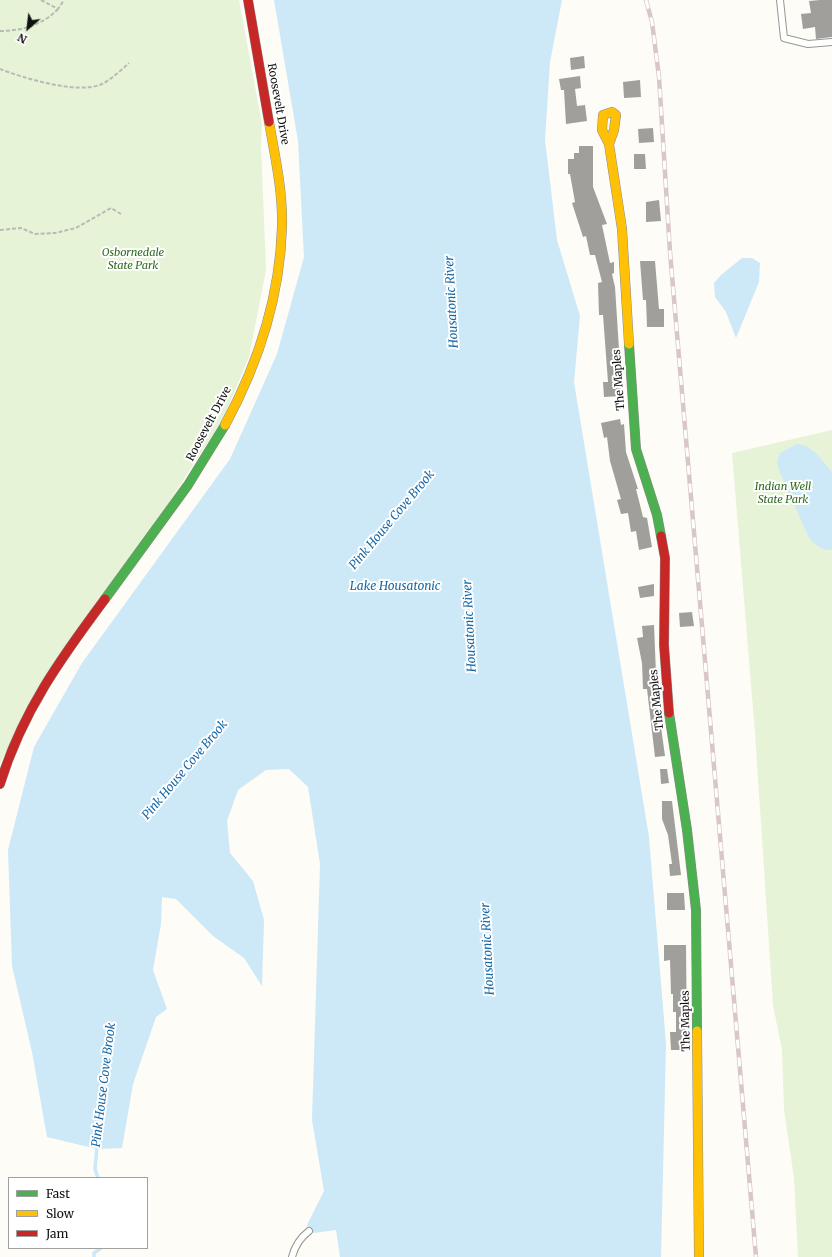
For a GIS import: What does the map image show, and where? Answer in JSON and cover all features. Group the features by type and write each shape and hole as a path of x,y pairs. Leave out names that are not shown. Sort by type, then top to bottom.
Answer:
{"street":[{"name":"Roosevelt Drive","path":"0,784 5,763 32,704 70,646 198,470 233,410 262,340 278,281 282,227 278,172 248,0"},
{"name":"The Maples","path":"609,144 622,229 636,449 658,515 665,558 664,645 667,697 687,830 696,910 699,1257"}],"lane":[{"path":"780,0 784,38 808,44 832,42"},
{"path":"292,1257 294,1248 300,1238 309,1231"}],"path":[{"path":"41,0 58,9"},
{"path":"0,31 11,31 29,27 49,19 64,0"},
{"path":"0,68 45,83 87,87 102,84 129,63"},
{"path":"0,230 21,228 35,234 55,233 76,228 111,208 121,214"}],"green space":[{"name":"Osbornedale State Park","path":"0,0 239,0 262,124 261,145 266,270 249,357 223,419 0,763"},
{"name":"Indian Well State Park","path":"832,430 832,1257 798,1257 794,1178 784,1110 782,1050 773,1005 755,733 732,453"}],"water":[{"name":"Lake Housatonic","path":"274,0 562,0 550,62 545,140 557,240 580,316 574,382 649,837 666,1044 661,1257 340,1257 336,1230 314,1233 309,1231 307,1225 324,1191 312,1120 320,864 308,787 289,769 266,770 238,790 227,821 230,853 253,881 264,920 262,986 244,958 213,936 176,899 162,897 161,924 153,970 167,1009 156,1017 133,1084 122,1148 97,1149 47,1137 32,1052 12,966 8,850 34,747 82,663 230,459 277,354 304,257 298,141"},
{"path":"742,258 752,258 760,263 759,282 736,338 726,312 715,297 714,283 721,275"},
{"path":"797,444 808,447 812,450 832,472 832,550 822,548 809,538 779,470 777,462 780,453"}],"building":[{"path":"832,0 832,37 816,39 815,27 803,29 801,14 811,13 809,1"},
{"path":"584,56 585,68 571,70 570,58"},
{"path":"580,76 581,88 575,89 577,106 585,105 587,121 566,124 564,90 561,90 559,79"},
{"path":"640,80 641,97 624,98 623,82"},
{"path":"653,128 654,142 639,143 638,129"},
{"path":"579,146 593,146 593,187 607,224 602,225 610,263 614,262 614,273 612,274 615,287 622,396 604,397 603,382 608,382 603,315 599,315 598,283 602,282 595,255 590,255 586,236 583,237 572,203 575,202 570,174 568,174 568,159 574,159 574,153 579,153"},
{"path":"634,154 645,154 646,169 634,169"},
{"path":"659,200 661,221 646,222 646,202"},
{"path":"640,261 655,261 659,309 664,309 664,327 647,327 646,300 643,300"},
{"path":"620,419 621,425 624,424 626,452 638,489 636,489 643,517 647,518 652,547 639,550 636,531 631,532 628,513 621,514 617,500 621,499 610,461 607,437 604,438 601,423"},
{"path":"654,584 654,596 640,598 638,587"},
{"path":"692,612 694,626 680,627 679,613"},
{"path":"654,625 657,698 665,756 655,757 647,689 643,689 642,663 637,638 643,637 642,626"},
{"path":"660,769 667,769 669,783 661,784"},
{"path":"662,801 672,801 681,875 670,876 669,864 672,864 668,835 662,819"},
{"path":"667,893 684,893 685,910 667,910"},
{"path":"664,945 686,945 687,1050 671,1050 670,1032 676,1032 676,1012 673,1012 670,960 664,961"}],"waterway":[{"name":"Pink House Cove Brook","path":"97,1146 95,1169 98,1177"},
{"name":"Pink House Cove Brook","path":"94,1257 94,1253 100,1249"}],"railway":[{"path":"646,0 652,22 659,77 670,252 756,1257"}],"traffic: fast":[{"path":"629,344 636,449 657,515 661,536"},
{"path":"105,599 188,485 225,425"},
{"path":"669,713 687,830 696,910 697,1031"}],"traffic: slow":[{"path":"609,144 614,130 616,115 612,112 603,115 602,130 609,144 622,229 629,344"},
{"path":"225,425 248,378 257,354 272,304 277,278 282,214 278,174 269,122"},
{"path":"697,1031 699,1257"}],"traffic: jam":[{"path":"248,0 269,122"},
{"path":"661,536 665,558 664,645 669,713"},
{"path":"0,784 9,758 31,709 58,664 105,599"}],"water label":[{"name":"Housatonic River","path":"452,302"},
{"name":"Housatonic River","path":"470,626"},
{"name":"Housatonic River","path":"488,949"}]}
